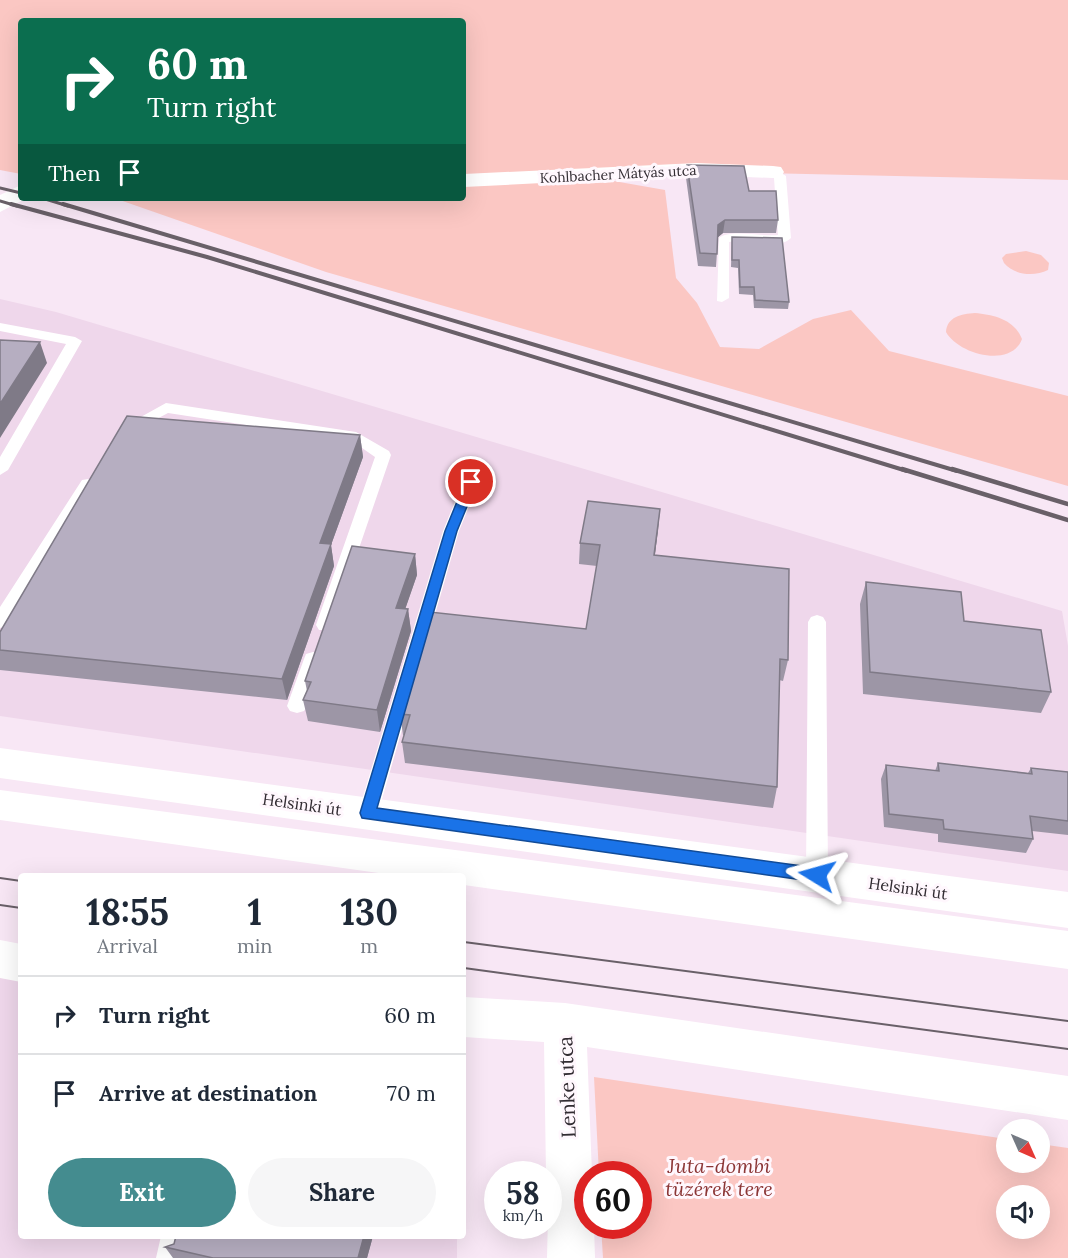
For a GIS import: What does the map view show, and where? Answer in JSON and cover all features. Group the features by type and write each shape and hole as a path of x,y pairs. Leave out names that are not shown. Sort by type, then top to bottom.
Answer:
{"main road":[{"name":"Kohlbacher Mátyás utca","path":"466,181 697,169 773,172"},
{"path":"0,206 18,194"},
{"name":"Helsinki út","path":"0,763 1068,910"},
{"path":"0,806 1068,950"},
{"path":"0,959 18,962"},
{"path":"466,1017 565,1023 1068,1098"},
{"name":"Lenke utca","path":"565,1023 571,1258"}],"lane":[{"path":"722,298 723,241 728,237 761,241 785,238 780,176 773,172"},
{"path":"0,327 75,341 0,470"},
{"path":"115,442 121,432 166,408 356,437 383,455 297,706"},
{"path":"0,621 96,472"},
{"path":"368,813 451,531 471,482"},
{"path":"817,622 817,875"},
{"path":"169,1258 173,1239"}],"shaded area":[{"path":"0,299 56,312 1062,611 1068,646 1068,871 0,716"},
{"path":"0,955 18,958 18,1239 457,1239 457,1258 0,1258"}],"green space":[{"path":"0,0 1068,0 1068,180 724,172 608,180 665,190 676,278 697,303 720,347 759,349 813,319 851,310 889,351 1068,396 1068,486 326,272 123,201 466,201 466,18 18,18 18,173 0,170"},
{"path":"1026,251 1041,255 1049,263 1048,270 1037,274 1024,274 1004,263 1002,258 1006,254"},
{"path":"975,313 1003,319 1014,327 1022,339 1016,348 1007,354 984,355 961,347 952,340 946,332 949,323 960,315"},
{"name":"Juta-dombi tüzérek tere","path":"594,1077 996,1137 996,1173 1050,1173 1050,1145 1068,1148 1068,1258 603,1258 602,1239 652,1239 652,1161 598,1161"}],"building":[{"path":"687,165 744,166 749,191 776,191 778,220 725,220 718,225 717,254 700,253"},
{"path":"732,237 782,238 789,302 755,300 754,287 740,287 739,260 732,260"},
{"path":"0,340 40,342 0,404"},
{"path":"127,416 360,435 320,543 331,544 282,679 0,650 0,632"},
{"path":"588,501 660,509 654,555 789,569 788,660 780,659 777,787 402,742 410,715 400,714 430,612 586,629 600,545 580,543"},
{"path":"352,546 415,554 396,608 408,609 377,710 303,700 311,682 305,681"},
{"path":"866,582 961,592 964,621 1041,630 1051,692 870,672"},
{"path":"938,763 1032,774 1031,768 1068,772 1068,821 1030,816 1033,839 944,829 943,820 889,814 886,765 939,771"},
{"path":"175,1239 363,1239 358,1258 213,1258 165,1247 174,1244"}],"tram line":[{"path":"0,878 18,881"},
{"path":"0,905 18,908"},
{"path":"466,942 1068,1021"},
{"path":"466,968 1068,1049"}],"railway":[{"path":"0,188 18,192"},
{"path":"0,201 17,206"},
{"path":"52,201 68,206"},
{"path":"11,204 207,257 907,471"},
{"path":"63,204 957,471"},
{"path":"902,469 1068,520"},
{"path":"952,469 1068,504"}],"route":[{"path":"471,482 451,531 368,813 817,875"}]}
